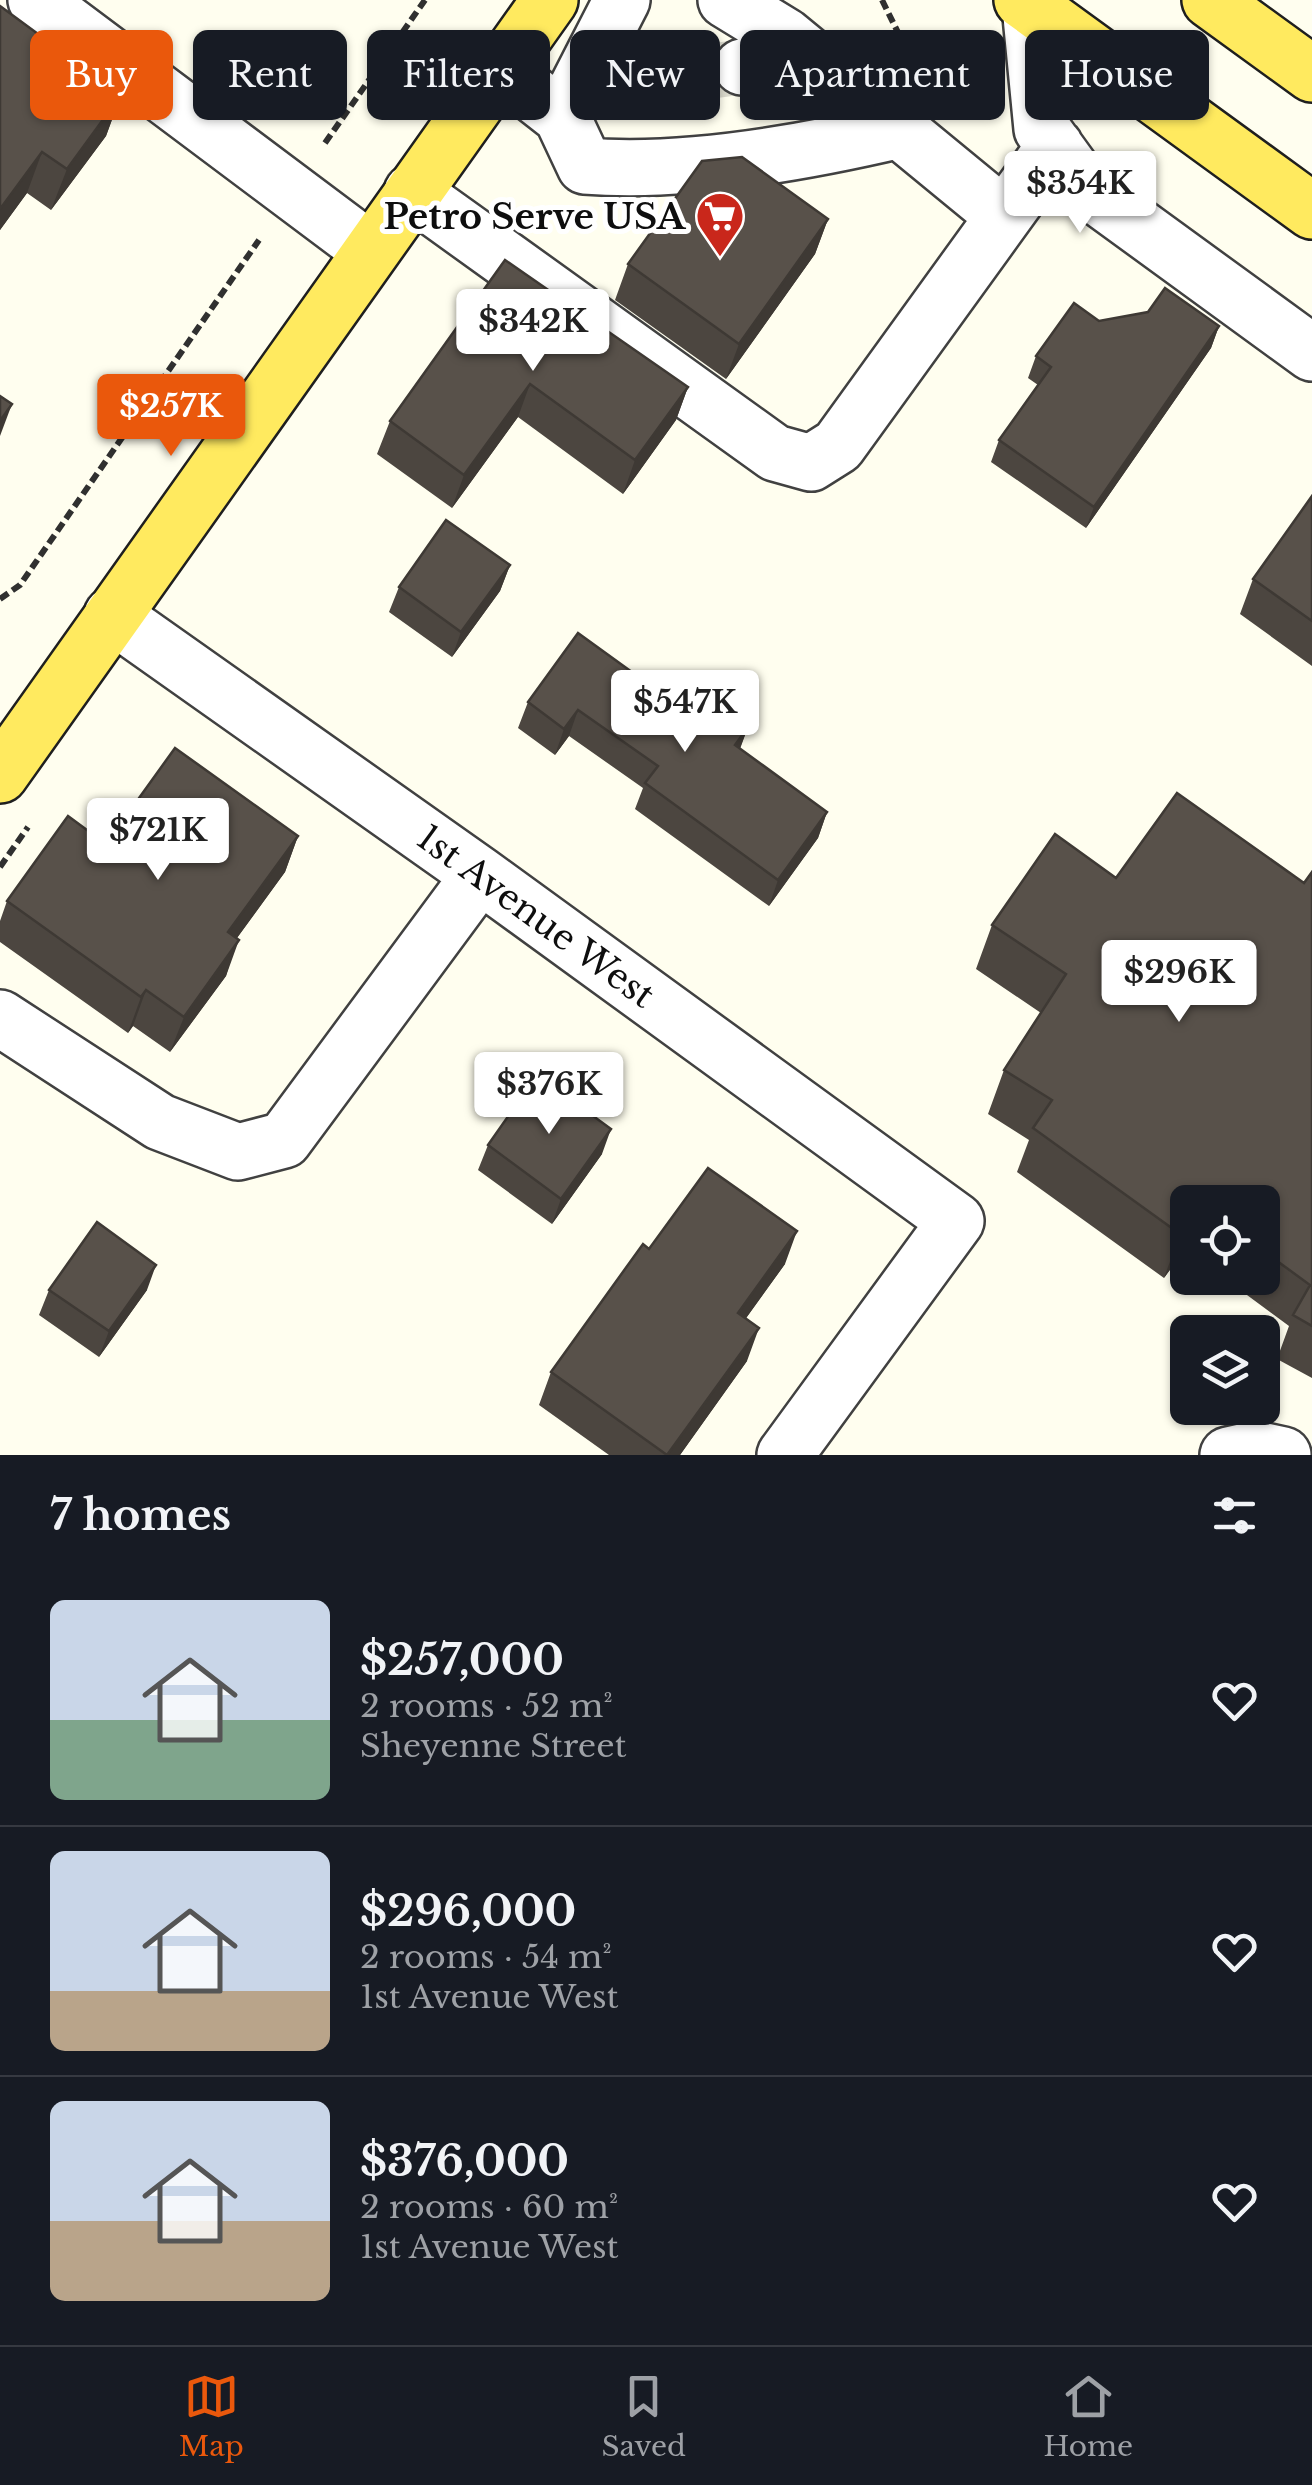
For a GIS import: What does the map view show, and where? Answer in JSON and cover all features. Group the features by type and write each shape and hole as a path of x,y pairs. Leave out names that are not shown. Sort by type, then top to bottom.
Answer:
{"main road":[{"path":"529,30 550,0"},
{"path":"1210,0 1312,74"},
{"path":"1026,3 1312,211"},
{"path":"0,775 464,120"}],"street":[{"path":"36,0 370,251"},
{"path":"609,30 622,0"},
{"path":"726,0 770,30"},
{"path":"1026,3 1042,129 1084,187 1312,353"},
{"path":"582,120 585,166 632,170 834,146 900,130"},
{"path":"888,120 1004,216"},
{"path":"412,192 775,453 811,462 838,446 1055,146"},
{"name":"1st Avenue West","path":"112,615 480,875 956,1221 785,1455"},
{"path":"0,1018 160,1122 238,1152 284,1140 480,875"},
{"path":"1228,1455 1255,1449 1283,1455"}],"path":[{"path":"0,599 20,585 425,0"}],"building":[{"path":"0,6 33,30 30,120 103,120 67,169 42,152 0,209"},
{"path":"742,157 828,219 739,344 628,264 702,161"},
{"path":"505,260 688,387 635,460 530,384 464,475 390,421"},
{"path":"1165,288 1219,326 1094,507 999,440 1051,367 1036,356 1074,303 1099,321 1148,312"},
{"path":"0,396 12,404 0,421"},
{"path":"1312,496 1312,621 1253,579"},
{"path":"446,520 510,565 461,632 399,587"},
{"path":"578,633 683,709 696,691 748,727 735,745 827,812 778,880 645,783 658,766 578,710 564,729 528,702"},
{"path":"175,748 298,836 228,932 239,940 184,1017 146,990 141,997 7,901 68,816 106,844"},
{"path":"1177,793 1304,883 1312,872 1312,1326 1293,1315 1310,1285 1280,1263 1280,1185 1170,1185 1170,1227 1033,1128 1052,1100 1004,1070 1066,974 992,925 1055,834 1116,878"},
{"path":"537,1075 611,1129 561,1199 488,1145"},
{"path":"708,1168 797,1231 738,1313 759,1328 667,1455 551,1372 643,1244 649,1249"},
{"path":"97,1222 156,1265 109,1331 49,1290"}],"tunnel":[{"path":"720,70 740,67"}],"place":[{"name":"Petro Serve USA","path":"720,258"}]}
